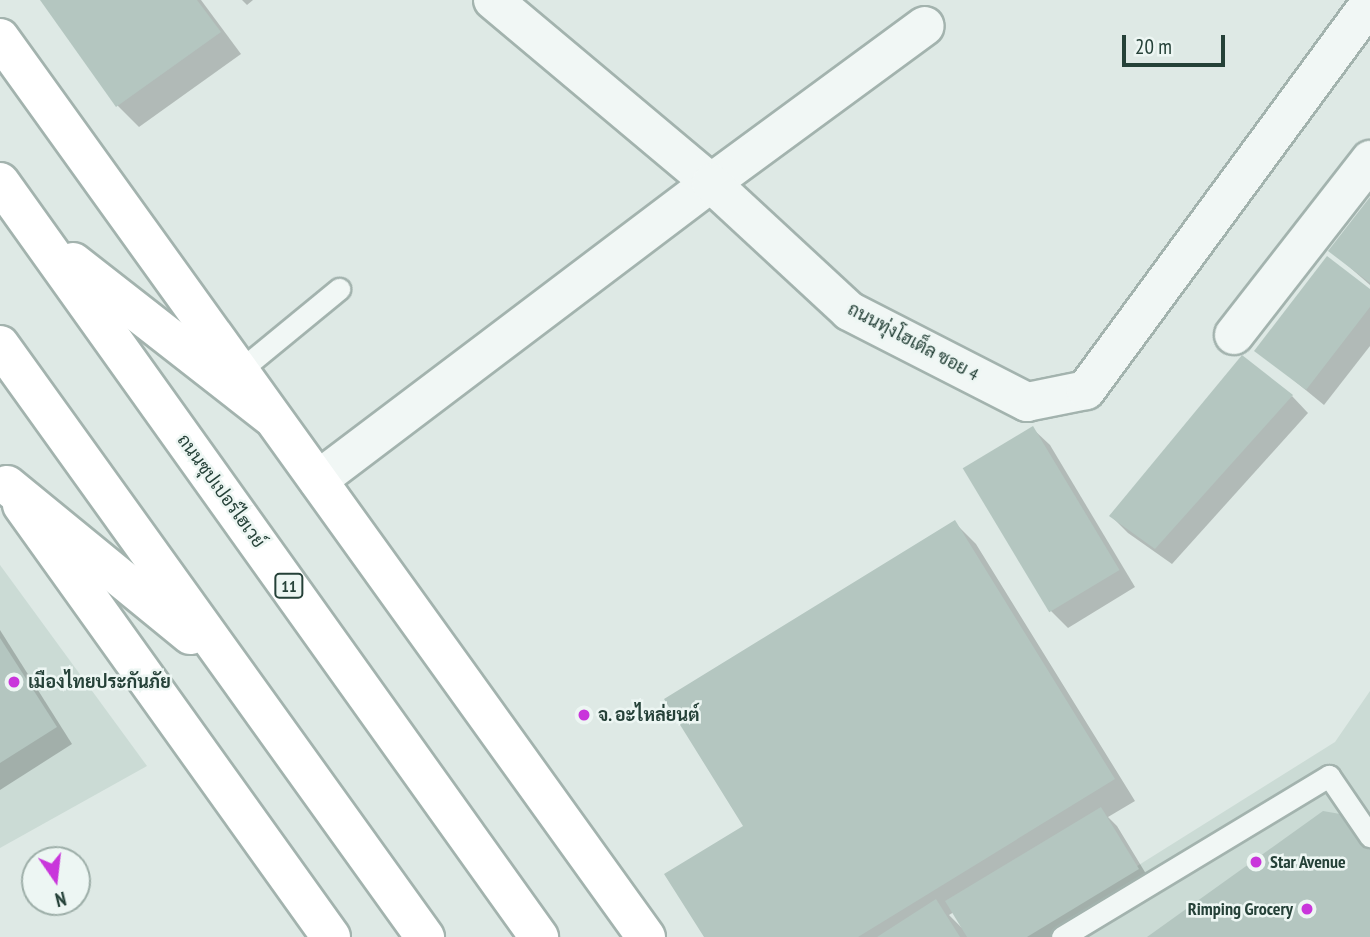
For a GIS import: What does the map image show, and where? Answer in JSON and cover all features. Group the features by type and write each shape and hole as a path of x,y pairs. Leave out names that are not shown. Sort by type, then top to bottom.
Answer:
{"main road":[{"path":"0,38 646,937"},
{"name":"ถนนซุปเปอร์ไฮเวย์","path":"0,182 539,937"},
{"path":"38,235 270,416"},
{"path":"0,345 425,937"},
{"path":"4,480 230,668"},
{"path":"4,480 331,937"}],"street":[{"name":"ถนนทุ่งโฮเต็ล ซอย 4","path":"493,0 711,183 849,311 1027,402 1086,390 1370,4"},
{"path":"318,480 711,183 925,26"},
{"path":"1234,335 1370,160"}],"lane":[{"path":"238,372 339,289"},
{"path":"1062,937 1329,776 1370,836"}],"shaded area":[{"path":"0,565 147,766 0,848"},
{"name":"Star Avenue","path":"1370,691 1370,937 1024,937 1335,742"}],"building":[{"path":"40,0 197,0 221,32 116,107"},
{"path":"1370,197 1370,283 1328,251"},
{"path":"1327,256 1370,289 1370,307 1306,390 1254,351"},
{"path":"1242,355 1293,395 1155,549 1109,516"},
{"path":"1033,426 1120,570 1049,612 963,468"},
{"path":"955,520 1115,779 858,937 704,937 664,874 743,826 664,699"},
{"name":"เมืองไทยประกันภัย","path":"0,638 57,727 0,763"},
{"path":"1101,807 1139,869 1027,937 967,937 945,901"},
{"path":"1323,811 1363,818 1370,825 1370,937 1147,937"},
{"path":"936,899 960,937 877,937"}],"place":[{"name":"เมืองไทยประกันภัย","path":"14,682"},
{"name":"จ. อะไหล่ยนต์","path":"584,715"},
{"name":"Star Avenue","path":"1256,862"},
{"name":"Rimping Grocery","path":"1307,909"}]}
